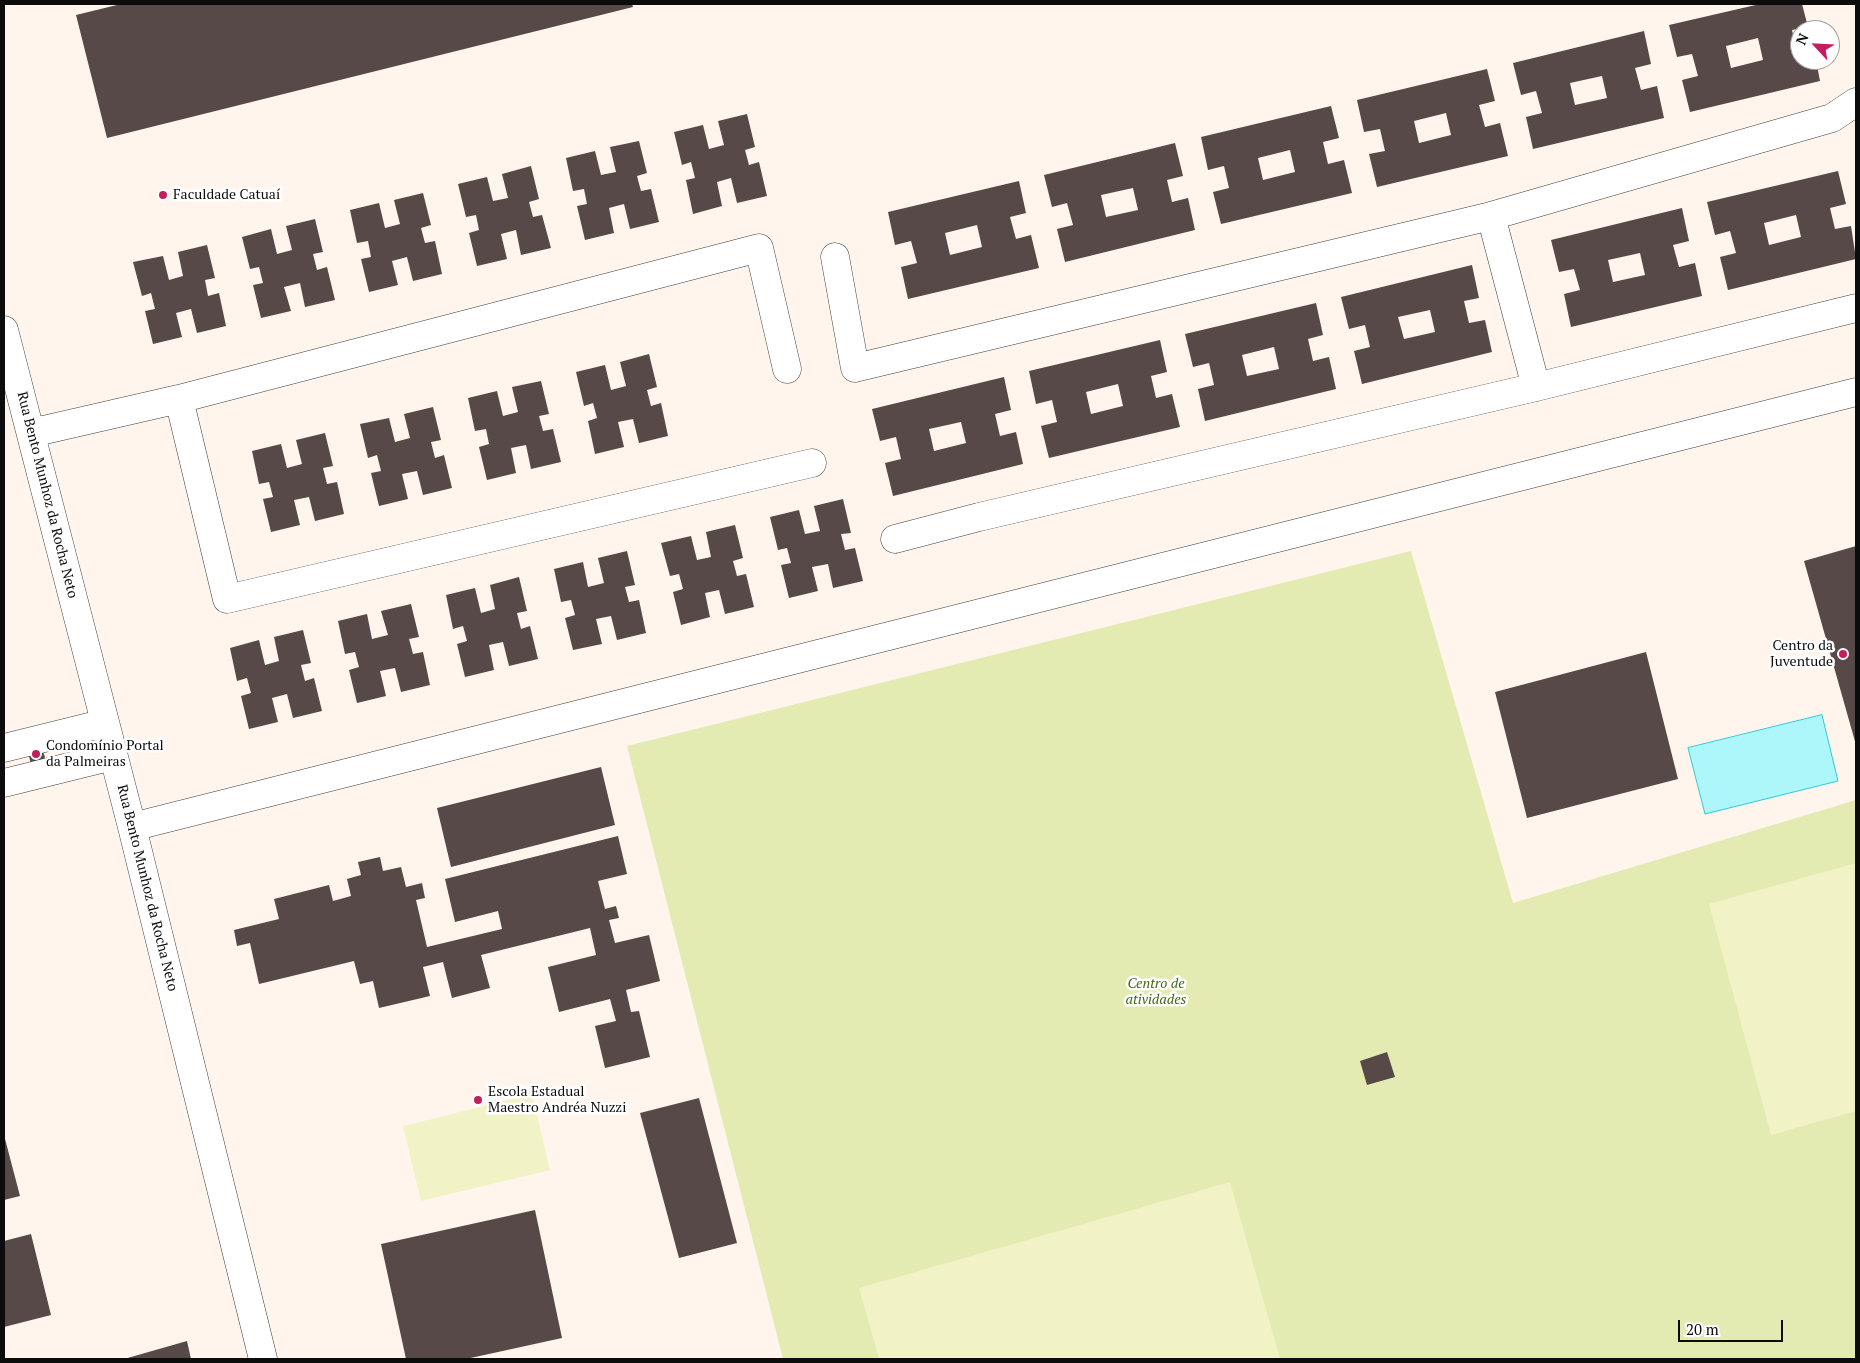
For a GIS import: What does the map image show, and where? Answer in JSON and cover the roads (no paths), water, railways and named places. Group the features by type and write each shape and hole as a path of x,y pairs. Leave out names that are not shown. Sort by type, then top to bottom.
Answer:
{"street":[{"path":"835,256 856,368 1491,216 1832,118 1856,102"},
{"path":"1491,216 1536,387"},
{"path":"31,434 179,399 759,248 788,369"},
{"path":"895,539 979,517 1536,387 1856,308"},
{"name":"Rua Bento Munhoz da Rocha Neto","path":"4,330 132,827 263,1359"},
{"path":"132,827 1856,392"},
{"path":"179,399 227,599 812,463"},
{"path":"4,748 105,723"},
{"path":"4,783 113,756"}],"water":[{"path":"1822,715 1838,781 1705,814 1688,748"}],"place":[{"name":"Faculdade Catuaí","path":"163,195"},
{"name":"Centro da Juventude","path":"1843,654"},
{"name":"Condomínio Portal da Palmeiras","path":"36,754"},
{"name":"Escola Estadual Maestro Andréa Nuzzi","path":"478,1100"}],"park label":[{"name":"Centro de atividades","path":"1156,992"}]}
